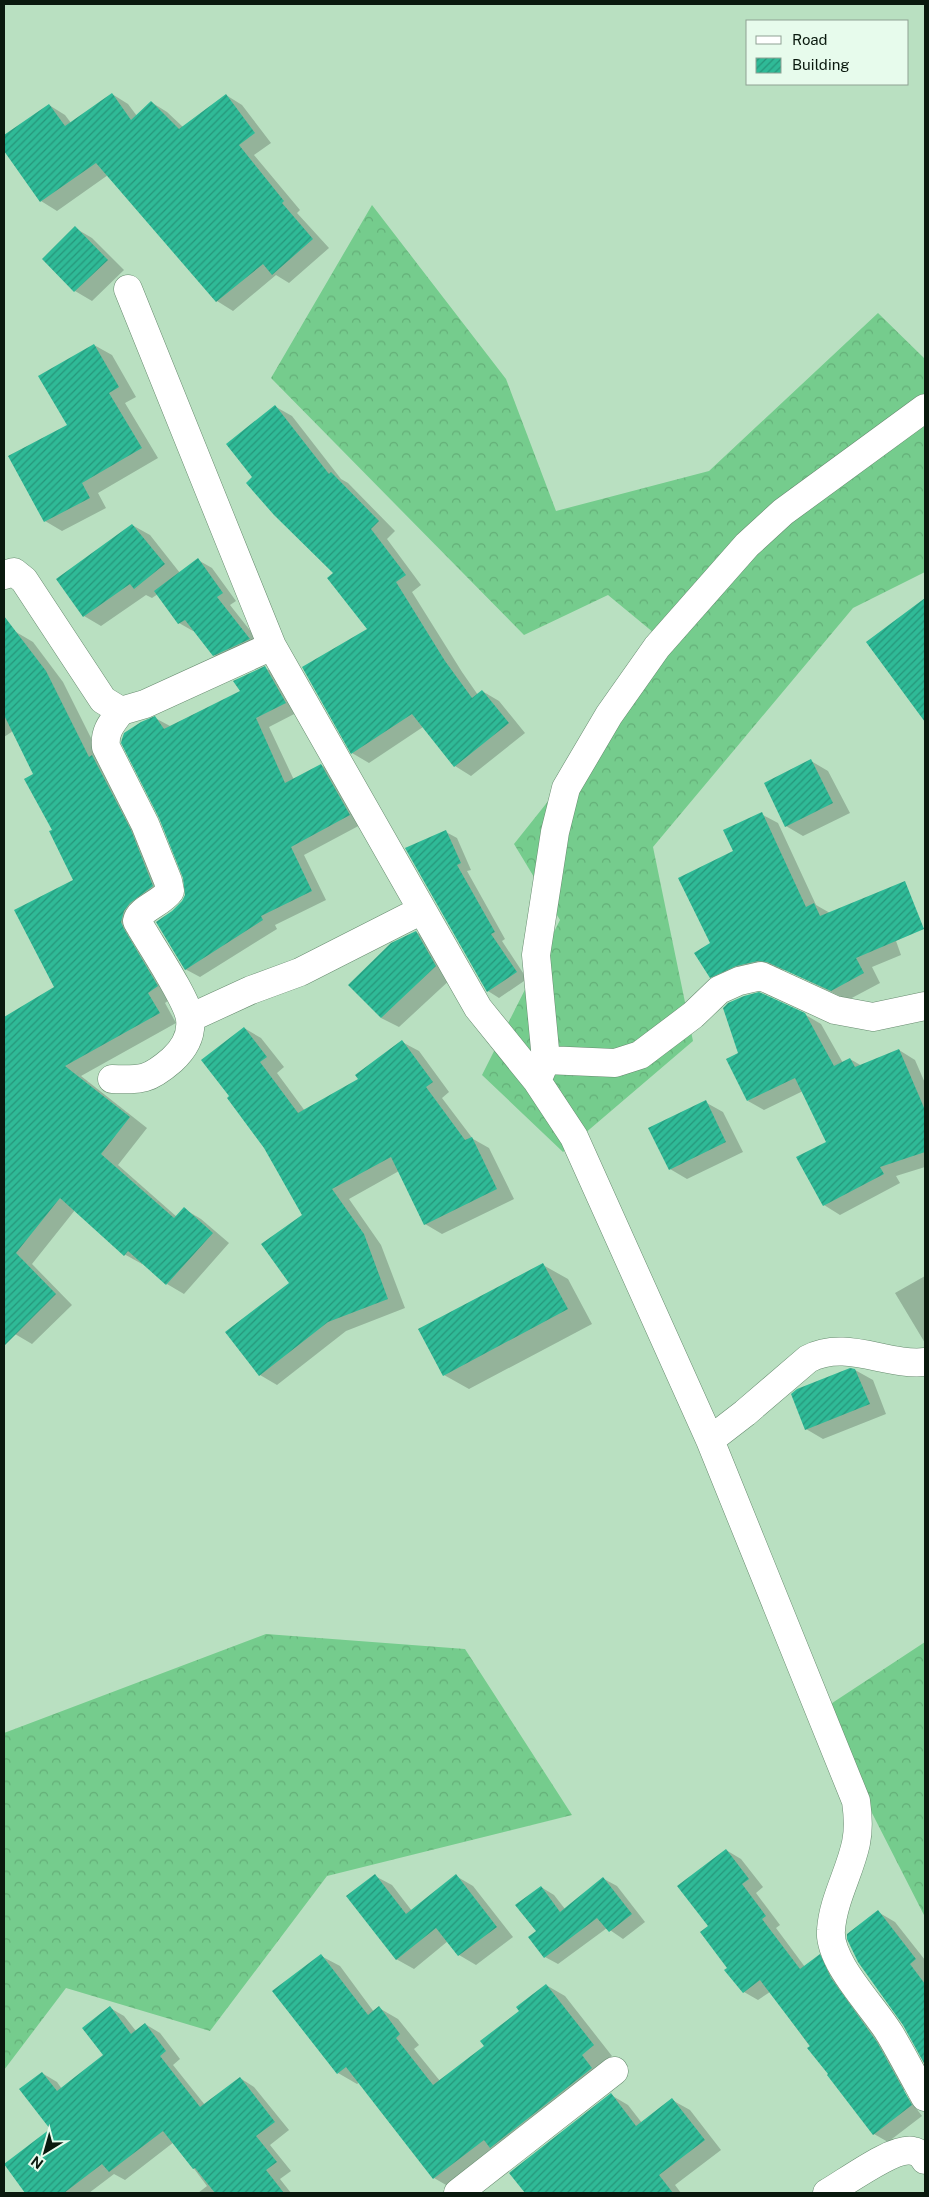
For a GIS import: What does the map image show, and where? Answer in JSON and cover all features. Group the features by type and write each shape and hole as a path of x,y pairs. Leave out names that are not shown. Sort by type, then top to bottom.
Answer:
{"street":[{"path":"128,289 272,646 478,1008 541,1071 574,1137 710,1440 856,1801 858,1819 856,1843 834,1912 830,1931 831,1941 841,1965 889,2032 925,2097"},
{"path":"541,1071 536,956 554,832 566,788 609,715 657,647 747,545 783,512 925,408"},
{"path":"4,575 14,572 24,580 103,700 121,710"},
{"path":"112,1079 140,1080 162,1069 180,1053 189,1036 190,1018 183,999 137,921 138,915 142,911 161,902 170,891 168,881 145,824 106,747 105,737 108,728 121,710 145,704 272,646"},
{"path":"190,1018 251,990 300,972 422,910"},
{"path":"541,1071 615,1063 640,1055 693,1016 719,990 761,976 835,1010 844,1012 873,1017 925,1006"},
{"path":"710,1440 745,1413 801,1364 817,1354 828,1351 861,1353 906,1362 925,1362"},
{"path":"458,2193 614,2071"},
{"path":"827,2193 898,2152 912,2150 924,2152"}],"green space":[{"path":"372,205 506,379 556,511 709,471 878,313 925,359 925,572 853,608 653,847 693,1041 563,1152 482,1075 560,920 514,844 671,647 608,595 524,635 271,378"},
{"path":"266,1634 465,1649 572,1815 327,1876 210,2031 66,1988 4,2070 4,1733"},
{"path":"925,1642 925,1917 820,1711"}],"building":[{"path":"112,93 131,120 151,101 179,129 226,94 255,133 239,145 284,201 282,203 313,239 272,275 263,264 216,302 96,163 40,202 4,151 4,135 49,104 65,126"},
{"path":"75,226 108,260 74,292 42,259"},
{"path":"94,344 119,387 109,393 142,448 82,483 90,498 44,522 8,456 67,425 38,376"},
{"path":"275,405 329,474 331,472 379,521 371,529 406,575 396,582 445,661 472,698 482,690 509,723 454,767 412,714 351,754 302,667 367,629 327,578 333,573 274,515 246,483 252,477 226,444"},
{"path":"132,524 165,564 134,589 130,584 83,617 56,579"},
{"path":"198,558 223,593 217,597 250,639 213,656 185,620 178,624 154,591"},
{"path":"925,598 925,722 866,642"},
{"path":"4,616 46,671 89,757 92,755 131,830 153,886 130,903 124,911 121,922 158,986 148,993 160,1013 65,1066 130,1117 101,1154 174,1218 184,1207 213,1233 166,1285 128,1251 124,1256 60,1198 16,1253 56,1294 4,1346 4,1017 54,987 14,910 73,880 49,831 52,830 24,779 33,774 4,715"},
{"path":"265,666 286,703 256,718 285,783 321,764 350,815 291,847 312,891 261,916 263,920 185,970 156,922 182,901 185,895 183,878 159,818 121,743 122,739 124,733 155,716 164,729 240,691 233,681"},
{"path":"811,759 833,803 785,827 764,783"},
{"path":"762,812 806,907 814,903 820,916 905,881 924,929 856,958 864,973 831,991 767,962 758,961 736,966 710,978 694,953 710,943 678,878 733,851 723,830"},
{"path":"446,830 461,863 457,865 495,932 491,934 517,972 487,992 405,848"},
{"path":"416,931 436,966 381,1018 348,985 391,943"},
{"path":"759,992 805,1013 834,1066 850,1058 855,1067 899,1049 925,1110 925,1152 880,1167 884,1174 823,1206 796,1157 826,1142 795,1078 747,1101 726,1059 738,1053 723,1008 728,1003"},
{"path":"244,1027 267,1057 260,1062 298,1113 358,1079 355,1075 402,1040 433,1082 426,1087 465,1140 472,1137 497,1189 424,1225 391,1157 332,1189 364,1234 388,1299 328,1322 259,1376 225,1332 289,1283 261,1244 302,1215 264,1148 227,1098 229,1096 201,1060"},
{"path":"706,1100 726,1142 669,1170 648,1128"},
{"path":"543,1263 568,1309 443,1376 418,1329"},
{"path":"850,1368 855,1369 870,1404 805,1430 791,1394 797,1389"},
{"path":"726,1849 749,1879 742,1884 766,1916 762,1919 800,1969 820,1954 831,1978 877,2042 912,2105 873,2135 807,2048 810,2046 760,1980 743,1993 724,1970 727,1968 700,1932 708,1926 677,1886"},
{"path":"375,1874 406,1914 456,1874 497,1927 458,1956 436,1928 396,1960 346,1896"},
{"path":"603,1877 632,1914 609,1932 597,1918 544,1958 528,1937 536,1931 515,1905 541,1886 560,1912"},
{"path":"878,1910 916,1959 910,1964 925,1984 925,2065 903,2025 858,1962 847,1939 847,1934"},
{"path":"321,1954 368,2015 379,2006 400,2034 396,2038 433,2085 484,2046 480,2041 519,2011 516,2007 546,1984 594,2045 582,2055 592,2068 490,2148 484,2140 433,2179 346,2067 337,2074 272,1991"},
{"path":"110,2006 131,2034 145,2023 166,2051 160,2056 200,2107 240,2077 275,2122 256,2136 277,2162 266,2170 284,2193 215,2193 163,2131 109,2172 102,2164 64,2193 25,2193 4,2164 50,2129 19,2089 42,2072 57,2091 103,2055 82,2028"},
{"path":"611,2093 636,2126 672,2098 705,2140 659,2175 673,2193 525,2193 509,2173"}]}
